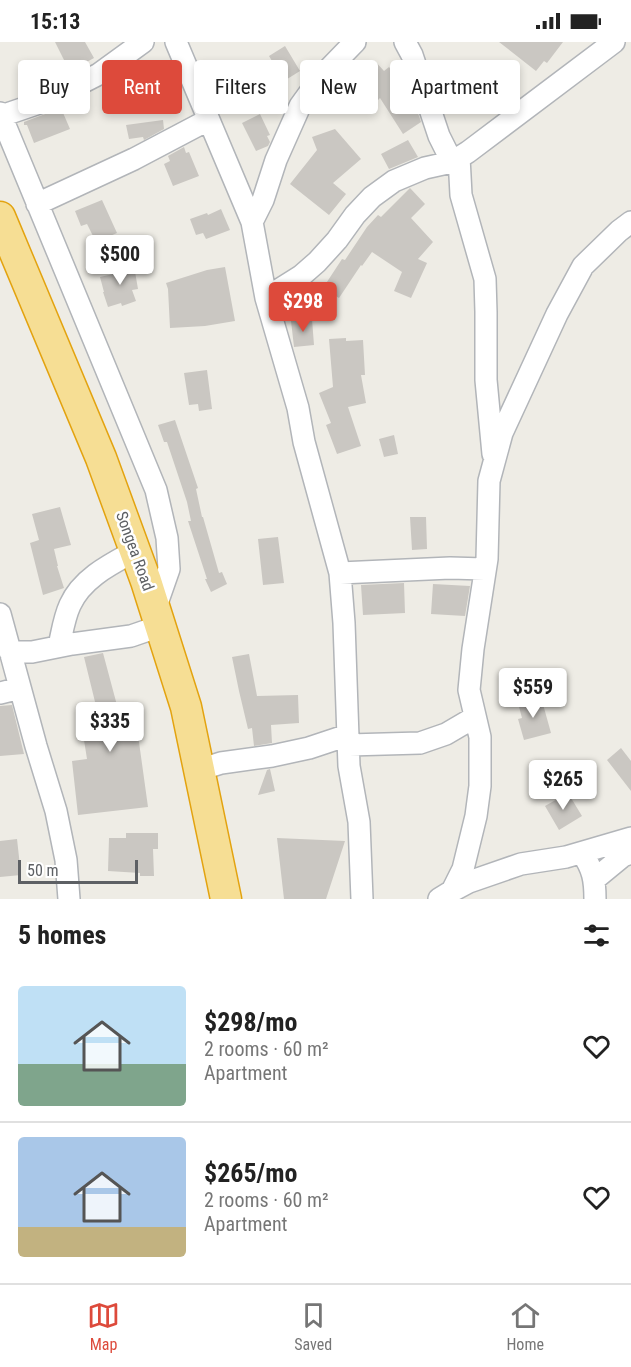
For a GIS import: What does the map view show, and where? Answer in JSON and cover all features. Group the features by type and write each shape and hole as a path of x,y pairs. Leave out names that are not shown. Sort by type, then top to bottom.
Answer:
{"highway":[{"name":"Songea Road","path":"0,217 101,458 158,617 186,707 226,899"}],"street":[{"path":"10,652 32,652 131,636 158,617 169,569 167,538 156,490 1,115 48,100 99,74 143,42"},
{"path":"176,42 252,222 266,297 298,408 304,442 340,573 349,766 359,822 362,899"},
{"path":"252,222 300,106 321,77 356,42"},
{"path":"405,42 412,56 439,136 456,159 460,195 485,279 486,380 494,464"},
{"path":"266,297 302,276 317,262 372,196 394,181 425,168 456,159 614,42"},
{"path":"38,204 134,159 208,120"},
{"path":"445,895 463,869 476,816 480,786 480,737 469,690 485,569 489,481 502,433 557,314 583,266 631,222"},
{"path":"59,646 70,604 85,583 104,568 135,550"},
{"path":"340,573 450,568 485,569"},
{"path":"0,614 10,652 10,691 56,811 66,860 69,899"},
{"path":"199,770 221,763 272,756 348,740 420,742 446,734 475,717"},
{"path":"445,895 469,882 521,864 566,858 631,838"},
{"path":"582,853 590,865 595,889"},
{"path":"595,889 623,856 631,853"}],"building":[{"path":"55,42 85,42 94,58 90,60 64,60"},
{"path":"499,42 563,42 547,63 544,61 536,71"},
{"path":"285,46 300,71 288,78 288,60 271,60 269,56"},
{"path":"378,64 384,71 390,68 390,114 380,98 378,100"},
{"path":"45,114 64,114 70,129 34,143 24,122"},
{"path":"260,114 270,135 267,136 270,142 268,146 256,151 242,123"},
{"path":"390,114 418,114 421,122 403,134"},
{"path":"163,120 164,129 144,140 143,137 129,139 126,125"},
{"path":"335,129 361,159 333,183 346,194 329,215 290,184 317,150 312,137"},
{"path":"408,140 418,157 389,169 381,154"},
{"path":"184,147 186,153 189,152 199,176 173,186 164,164 170,161 168,156"},
{"path":"410,188 425,204 411,218 433,242 418,259 427,263 411,298 394,291 402,272 372,252 339,298 323,288 367,227 378,215 381,217"},
{"path":"102,200 117,233 96,242 87,224 81,226 75,211"},
{"path":"221,209 230,230 206,239 203,233 196,235 190,219"},
{"path":"134,266 138,289 132,290 136,301 122,306 121,303 108,307 100,277 113,274 111,269"},
{"path":"225,267 235,321 170,328 166,283 207,270"},
{"path":"312,319 314,345 294,347 291,321"},
{"path":"346,338 346,341 363,340 365,375 361,375 366,403 348,407 361,446 337,454 326,425 331,423 319,393 333,387 329,339"},
{"path":"207,370 212,409 199,411 198,404 189,405 184,373"},
{"path":"175,420 198,488 196,489 202,517 219,573 222,572 227,584 211,592 188,521 191,521 187,502 167,442 164,442 158,425"},
{"path":"394,435 398,454 384,457 379,439"},
{"path":"60,507 71,545 54,549 64,588 43,595 30,543 39,540 32,514"},
{"path":"410,517 426,517 427,549 412,550"},
{"path":"278,537 284,583 263,585 258,539"},
{"path":"404,583 405,613 363,615 361,585"},
{"path":"433,584 470,586 465,616 431,614"},
{"path":"103,653 118,709 134,706 148,807 78,815 72,761 87,759 84,740 103,739 84,657"},
{"path":"249,654 257,696 298,695 299,723 271,725 272,743 254,746 252,728 248,729 232,657"},
{"path":"541,697 551,733 524,740 518,719 522,718 518,703"},
{"path":"12,705 24,754 0,756 0,706"},
{"path":"621,748 631,761 631,791 607,760"},
{"path":"270,769 275,791 258,795 267,770"},
{"path":"568,793 582,816 559,830 545,806"},
{"path":"126,833 158,833 158,849 153,849 154,876 108,871 109,838 126,838"},
{"path":"277,838 345,841 326,899 284,899"},
{"path":"17,839 21,875 0,877 0,841"}]}
